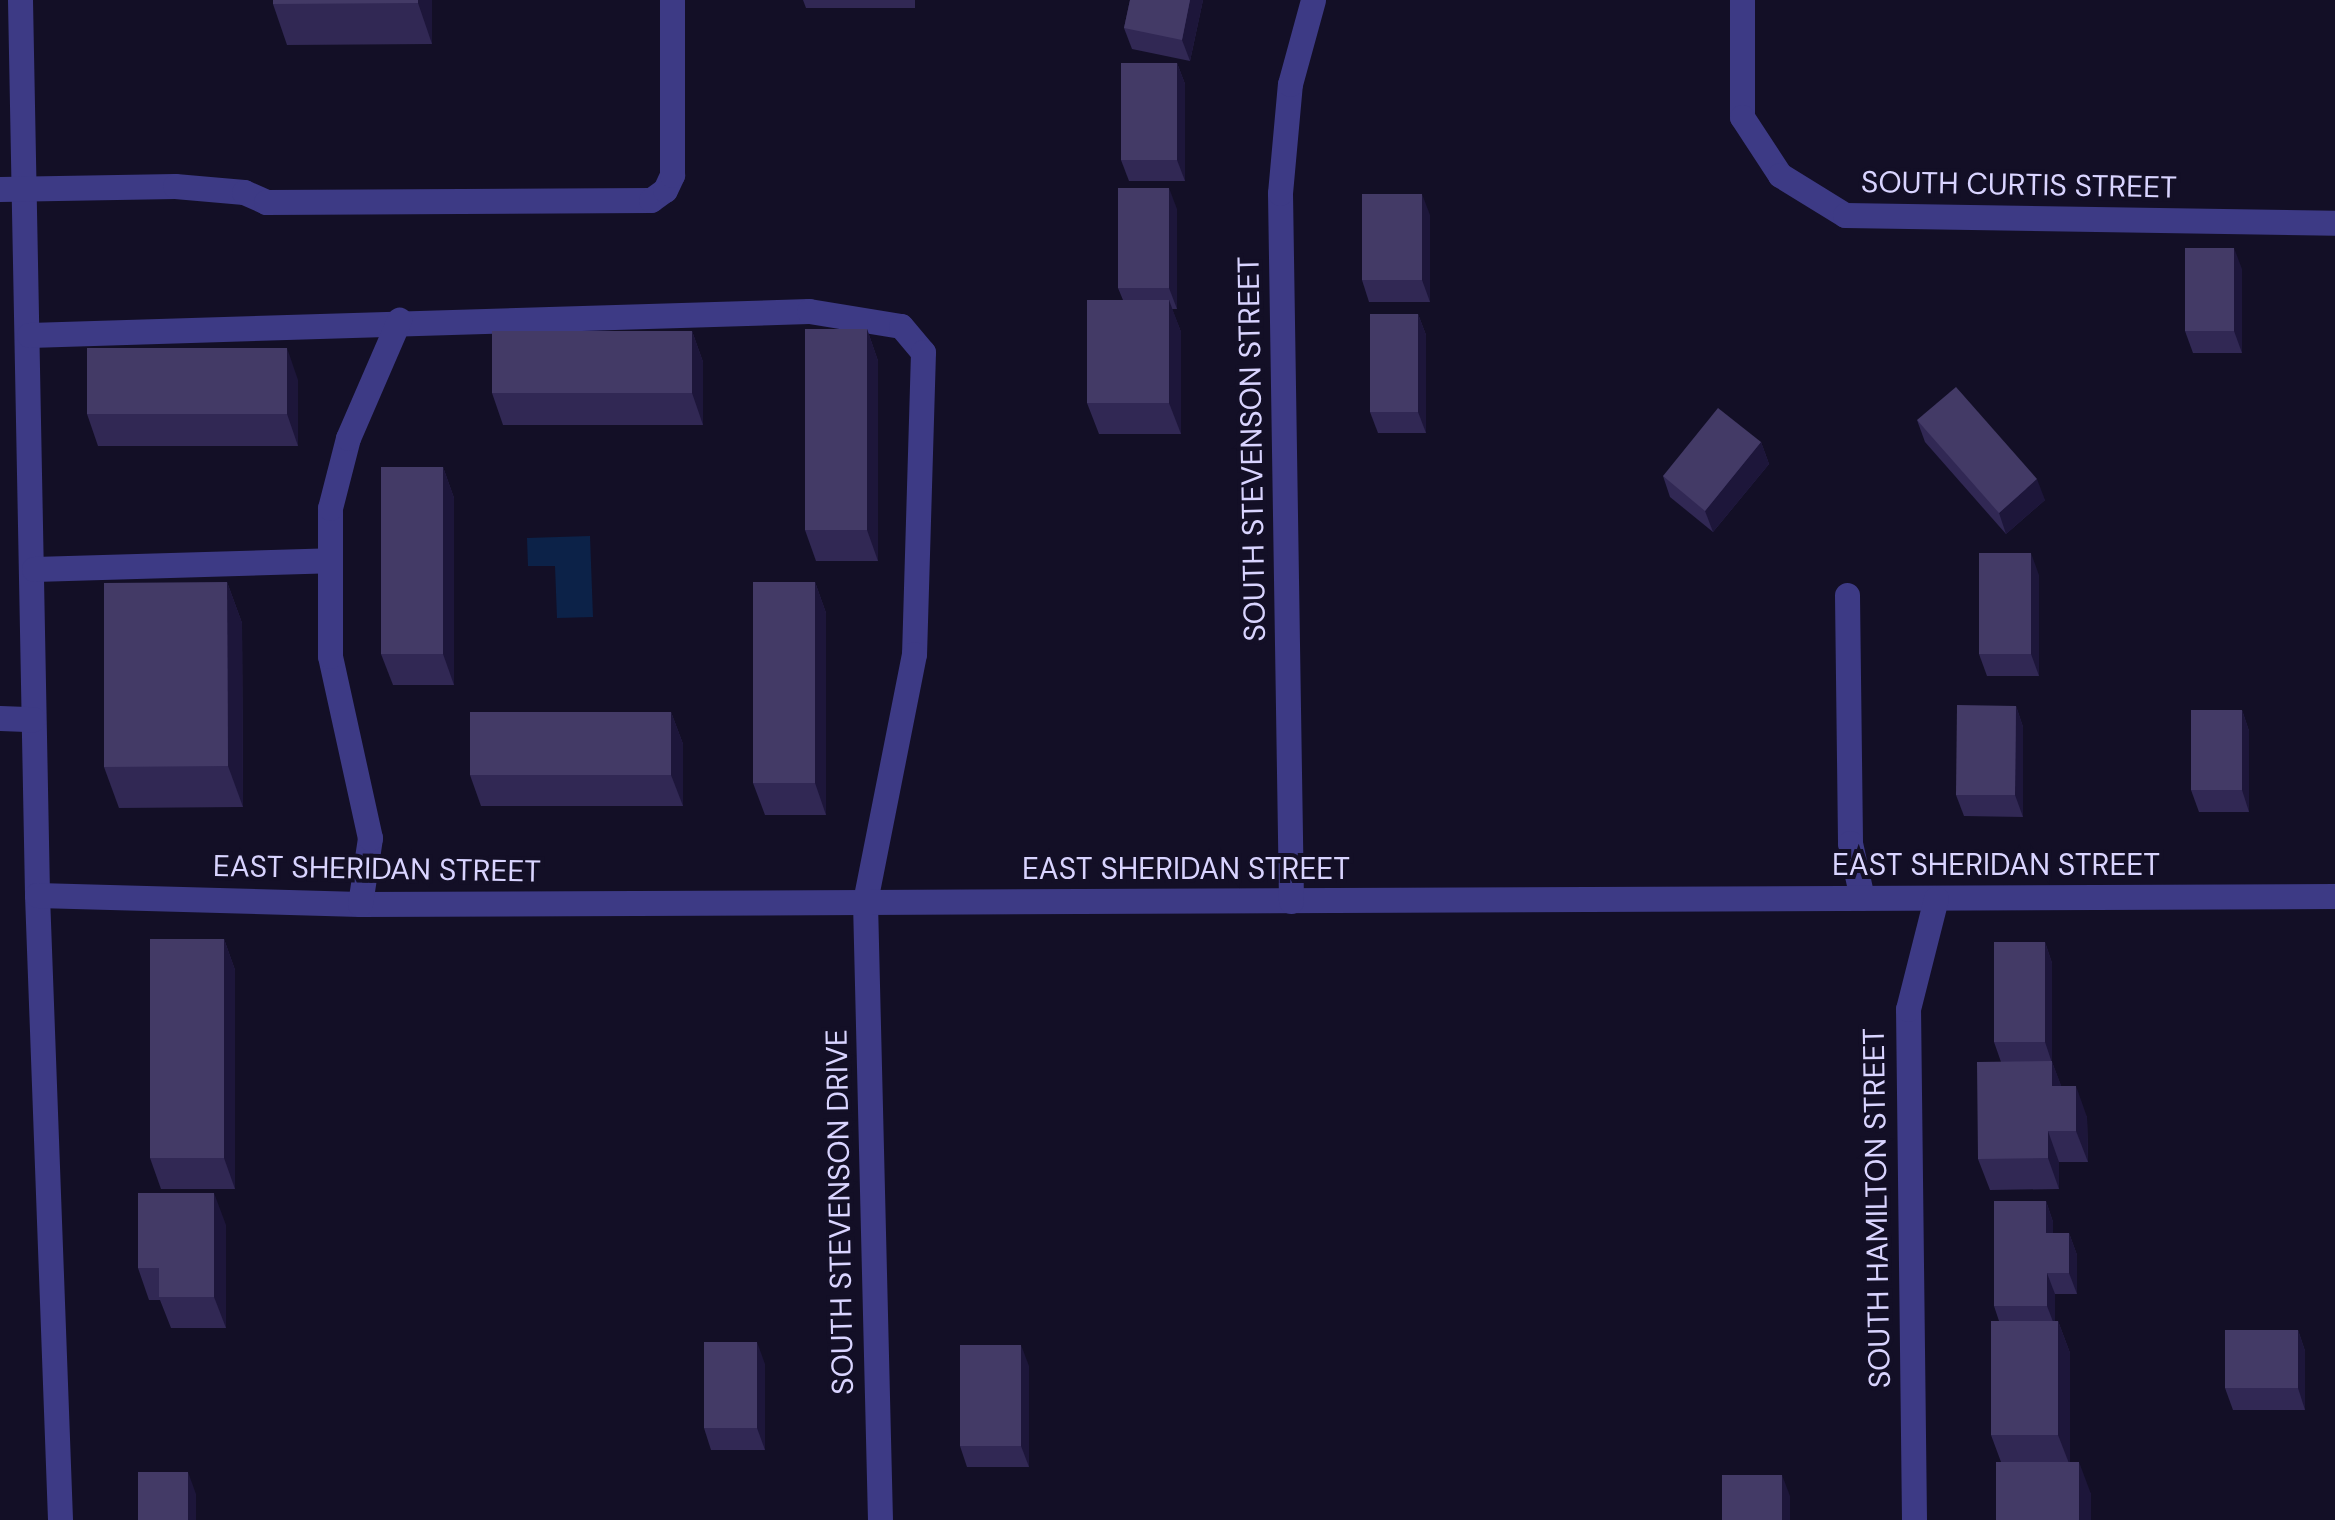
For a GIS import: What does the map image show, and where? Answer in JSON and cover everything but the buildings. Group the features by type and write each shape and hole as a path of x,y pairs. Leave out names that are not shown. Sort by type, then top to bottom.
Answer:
{"street":[{"path":"20,0 12,189 29,334 38,895 60,1520"},
{"path":"12,189 175,186 244,192 266,202 651,200 666,190 672,175 672,0"},
{"name":"SOUTH STEVENSON STREET","path":"1291,901 1280,193 1290,84 1312,0"},
{"name":"SOUTH CURTIS STREET","path":"1742,0 1742,117 1780,175 1845,215 2335,223"},
{"name":"SOUTH STEVENSON DRIVE","path":"29,334 399,320 809,311 900,326 922,352 914,654 866,902 880,1520"},
{"path":"360,904 370,838 330,656 330,508 348,438 399,320"},
{"path":"34,569 330,560"},
{"path":"1847,595 1850,843 1862,898"},
{"path":"0,718 34,719"},
{"name":"EAST SHERIDAN STREET","path":"38,895 360,904 2335,896"},
{"name":"SOUTH HAMILTON STREET","path":"1914,1520 1908,1009 1936,898"}],"water":[{"path":"590,536 593,617 557,618 555,566 528,566 527,538"}]}
